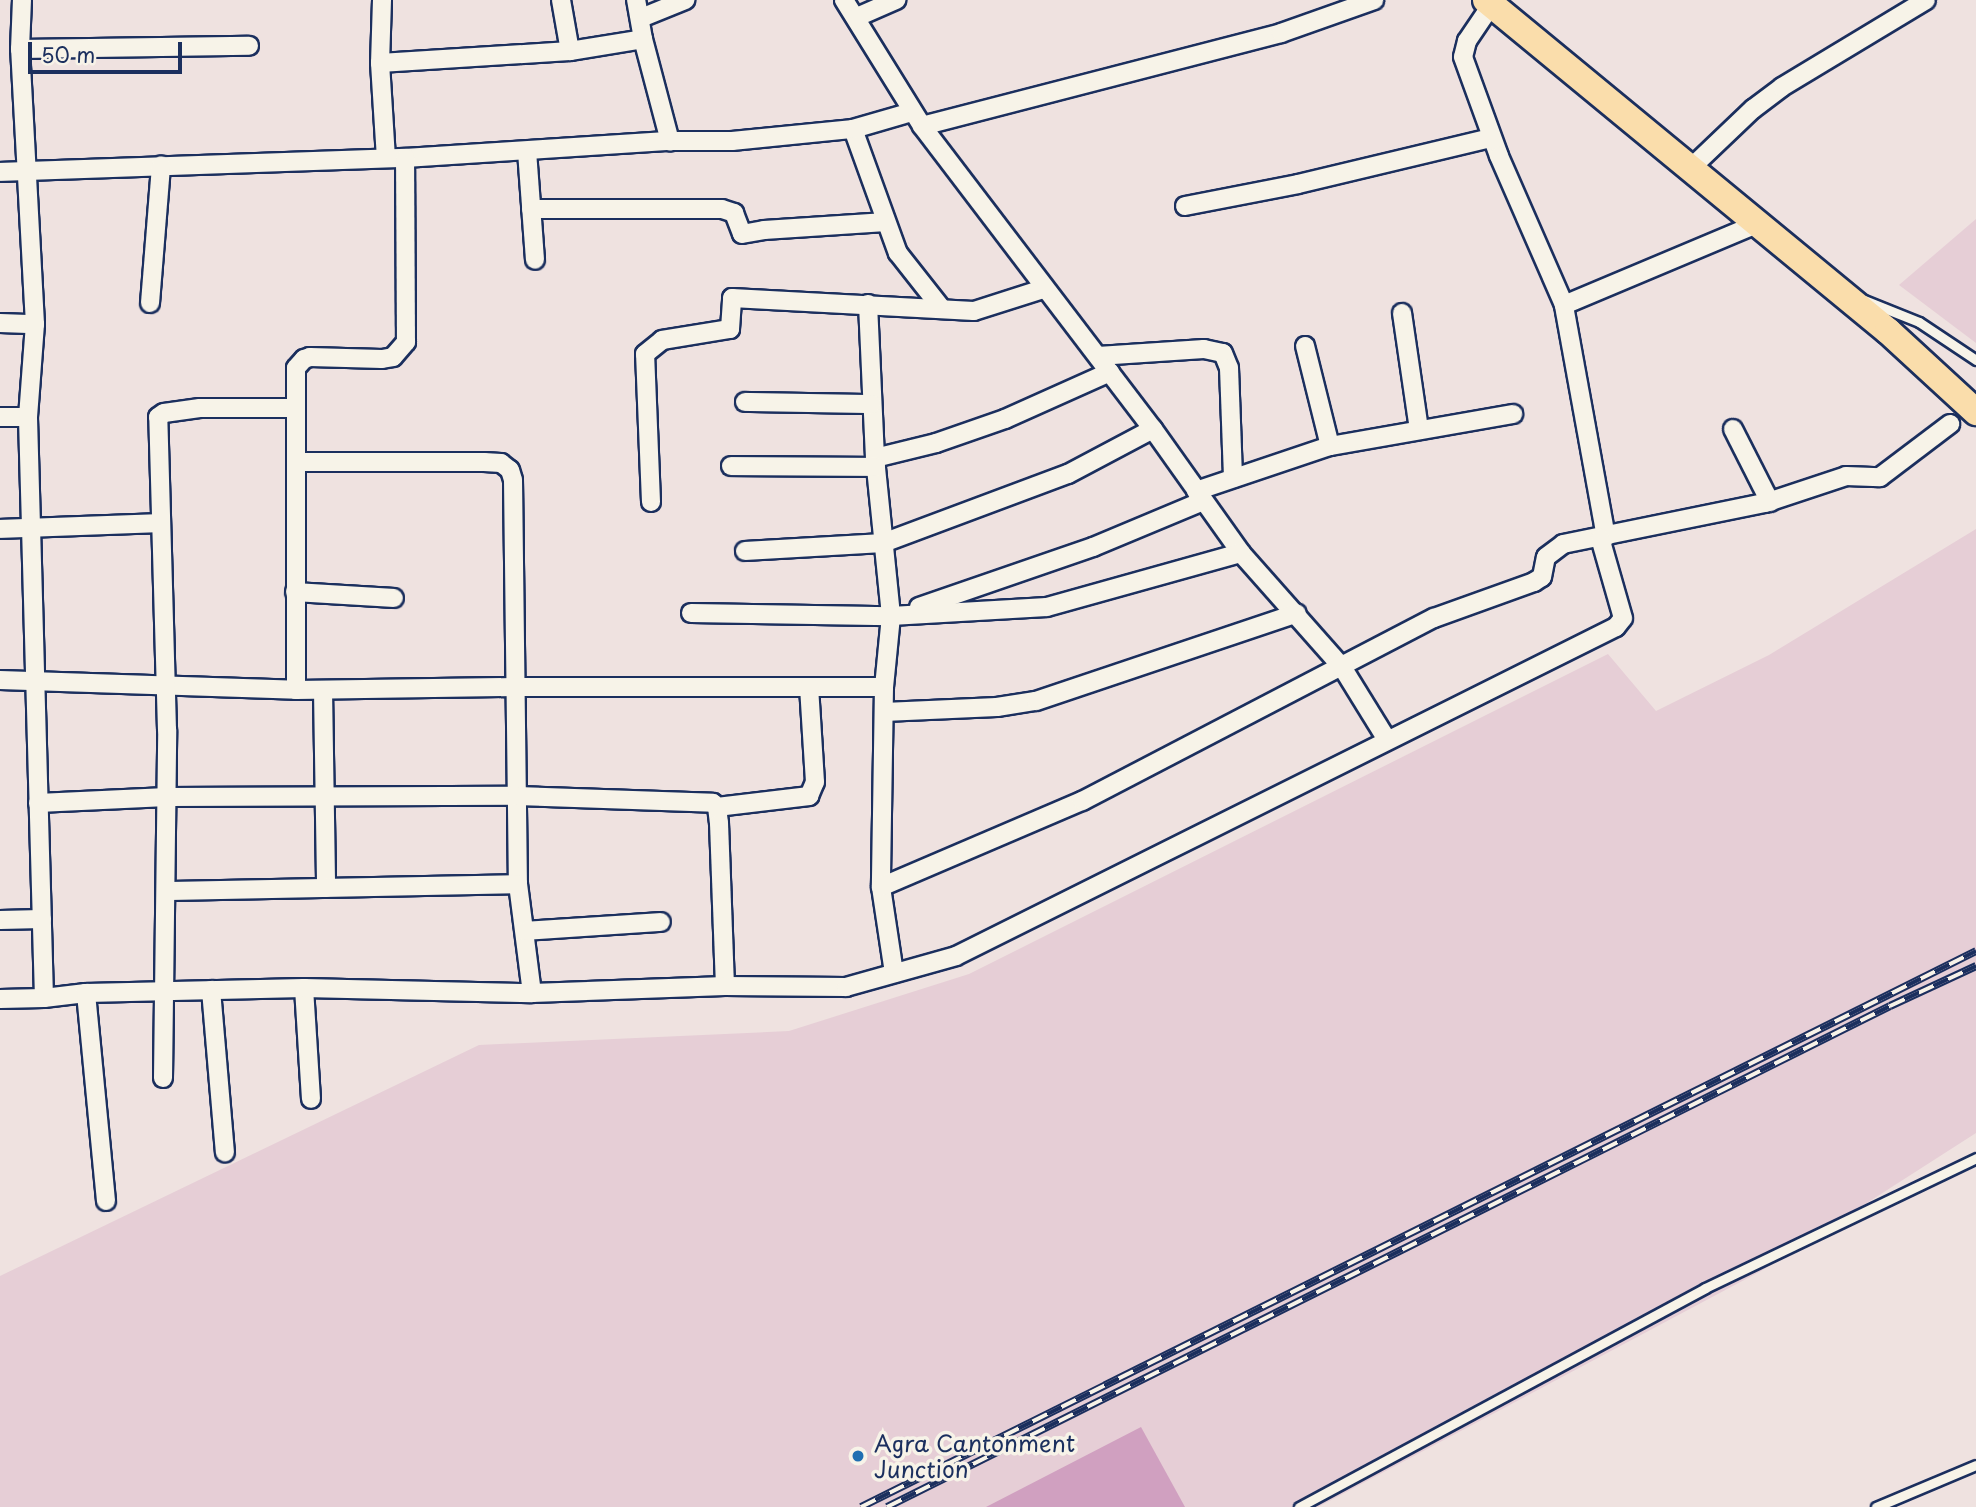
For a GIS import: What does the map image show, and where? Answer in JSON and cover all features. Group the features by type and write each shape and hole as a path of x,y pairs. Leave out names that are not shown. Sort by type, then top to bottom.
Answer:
{"main road":[{"path":"1489,2 1637,127 1692,167 1888,331 1976,412"}],"street":[{"path":"22,0 20,49 35,324 27,417 44,998"},
{"path":"382,0 380,62 386,158"},
{"path":"561,0 570,51"},
{"path":"636,0 643,38 670,141"},
{"path":"641,18 685,0"},
{"path":"844,0 917,119 1043,289 1153,429 1241,553 1342,667 1387,740"},
{"path":"857,18 897,0"},
{"path":"0,172 405,158 670,141 732,141 853,129 917,119 1282,33 1374,0"},
{"path":"1692,167 1753,109 1782,87 1926,0"},
{"path":"0,999 86,993 304,988 532,993 725,986 846,987 956,956 1620,624 1623,618 1603,537 1564,305 1491,138 1463,57 1467,41 1489,2"},
{"path":"380,62 570,51 643,38"},
{"path":"20,49 248,46"},
{"path":"853,129 898,253 942,309"},
{"path":"1185,206 1298,184 1491,138"},
{"path":"527,151 535,260"},
{"path":"296,690 296,368 304,359 393,357 406,342 405,158"},
{"path":"150,303 161,165"},
{"path":"531,209 722,209 734,213 743,234 801,227 886,222"},
{"path":"1564,305 1757,223"},
{"path":"651,502 645,354 650,347 663,340 730,329 731,300 734,297 984,309 1043,289"},
{"path":"868,304 876,463 884,543 897,615 884,687 881,887 894,973"},
{"path":"1402,313 1419,430"},
{"path":"0,323 35,324"},
{"path":"1305,346 1330,446"},
{"path":"1098,356 1204,349 1223,352 1229,368 1233,478"},
{"path":"731,466 876,463 1005,419 1110,372"},
{"path":"745,402 872,404"},
{"path":"163,1078 167,797 158,417 164,413 200,408 296,408"},
{"path":"897,615 1093,547 1233,478 1330,446 1513,414"},
{"path":"0,417 27,417"},
{"path":"881,887 1082,801 1434,618 1534,582 1542,577 1546,557 1563,544 1770,502 1846,476 1880,477 1950,424"},
{"path":"744,551 884,543 1068,474 1153,429"},
{"path":"1733,429 1770,502"},
{"path":"296,462 484,462 501,463 510,470 513,480 518,884 532,993"},
{"path":"0,529 160,523"},
{"path":"691,612 897,615 1048,607 1241,553"},
{"path":"295,592 394,598"},
{"path":"884,712 997,707 1036,701 1297,614"},
{"path":"0,680 296,690 884,687"},
{"path":"38,803 167,797 517,796 708,802 717,807 808,796 815,782 808,687"},
{"path":"323,690 326,888"},
{"path":"717,807 725,986"},
{"path":"166,891 518,884"},
{"path":"0,920 42,919"},
{"path":"525,931 661,922"},
{"path":"304,988 312,1099"},
{"path":"211,990 225,1152"},
{"path":"86,993 106,1201"}],"lane":[{"path":"1844,296 1867,300 1919,322 1976,360"},
{"path":"1299,1507 1704,1288 1976,1158"},
{"path":"1876,1507 1976,1465"}],"shaded area":[{"path":"1976,219 1976,343 1899,285"},
{"path":"1976,529 1976,1133 1761,1271 1318,1507 0,1507 0,1276 479,1045 789,1031 969,974 1608,654 1656,711 1769,655"}],"building":[{"path":"1141,1427 1185,1507 986,1507"}],"railway":[{"path":"861,1507 1976,951"},
{"path":"887,1507 1890,1006 1976,966"}],"place":[{"name":"Agra Cantonment Junction","path":"858,1456"}]}
